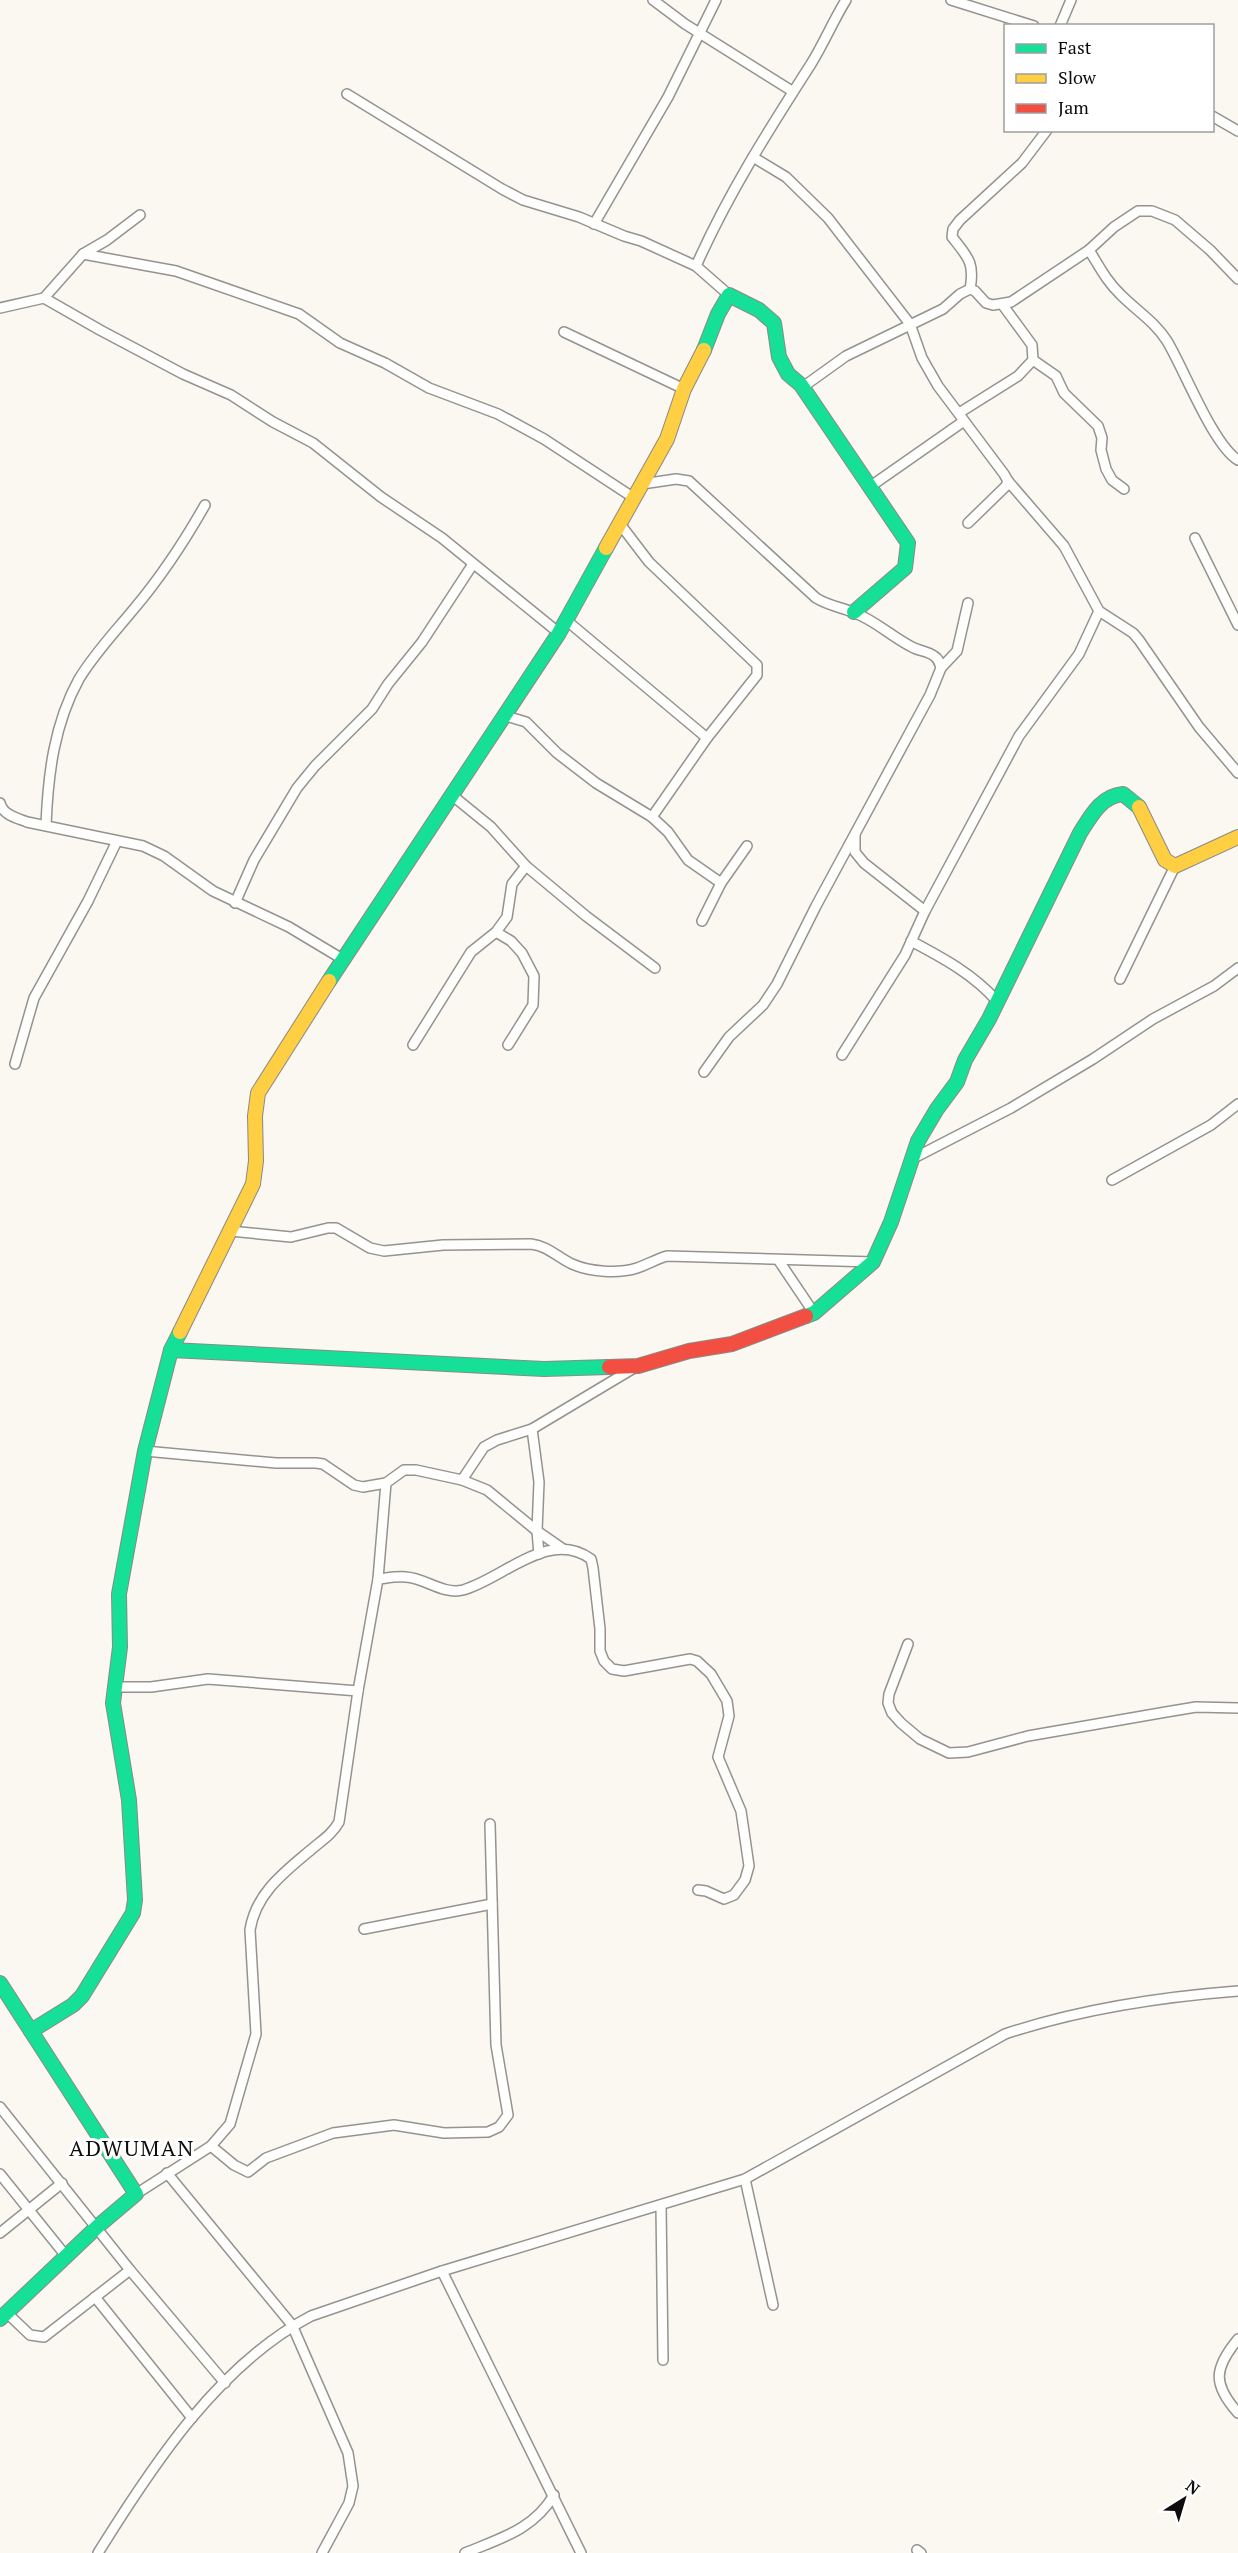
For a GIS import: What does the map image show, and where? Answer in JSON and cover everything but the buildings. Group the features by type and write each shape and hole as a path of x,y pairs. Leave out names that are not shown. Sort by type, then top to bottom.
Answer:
{"street":[{"path":"653,0 700,34 792,91"},
{"path":"594,224 668,97 716,0"},
{"path":"696,266 718,215 792,91 812,62 846,0"},
{"path":"951,0 1028,24"},
{"path":"1061,24 1071,0"},
{"path":"347,94 523,200 641,241 696,266 729,295 750,305 774,323 777,330 778,357 793,380 801,385 908,543 905,568 854,612"},
{"path":"1214,117 1238,131"},
{"path":"970,290 973,272 969,258 952,237 953,229 1022,163 1045,132"},
{"path":"753,157 786,177 808,195 828,218 909,324 922,358 938,386 1008,481 1064,546 1099,610 1133,633 1139,640 1199,727 1238,773"},
{"path":"801,385 807,384 846,356 943,309 960,294 970,290 975,291 986,303 1011,302 1089,250 1114,227 1138,211 1152,211 1174,220 1238,279"},
{"path":"0,308 44,298 83,254 107,240 140,215"},
{"path":"1089,250 1106,279 1153,322 1166,339 1212,427 1226,448 1238,460"},
{"path":"83,254 176,271 299,314 340,343 385,363 429,388 498,414 544,439 634,498"},
{"path":"31,2031 73,2005 82,1996 133,1913 135,1900 129,1800 114,1713 120,1647 119,1594 145,1451 171,1350 253,1184 257,1167 255,1107 258,1094 559,633 667,439 684,389 702,356 718,314 729,295"},
{"path":"44,298 183,374 231,395 273,422 312,443 381,497 442,538 559,633"},
{"path":"871,486 1018,376 1033,360 1032,345 1002,304"},
{"path":"564,332 684,389"},
{"path":"1033,360 1056,376 1064,393 1098,426 1106,470 1112,480 1124,489"},
{"path":"642,484 676,479 689,481 816,598 831,607 854,612 874,621 915,649 931,654 938,659 941,668"},
{"path":"968,523 1006,486 1008,481"},
{"path":"46,825 48,778 53,753 63,717 79,679 181,548 205,505"},
{"path":"620,524 649,562 757,665 757,675 707,738 652,818"},
{"path":"1195,538 1238,625"},
{"path":"235,903 254,860 297,788 372,709 422,642 473,564"},
{"path":"704,1072 729,1037 763,1005 777,984 930,695 941,668 957,651 968,603"},
{"path":"842,1055 911,941 925,910 1019,736 1080,654 1099,610"},
{"path":"566,620 707,738"},
{"path":"506,716 526,722 557,753 596,783 652,818 668,832 688,860 721,883"},
{"path":"462,1480 484,1447 496,1440 532,1429 638,1366 689,1351 732,1344 813,1313 873,1262 891,1222 918,1141 957,1082 965,1060 989,1019 1080,833 1096,809 1111,795 1123,794 1138,807 1165,860 1175,866"},
{"path":"453,796 491,827 525,866 655,968"},
{"path":"0,803 1,808 11,816 27,822 143,846 164,856 213,891 281,923 344,960"},
{"path":"855,833 855,852 864,863 925,910"},
{"path":"1120,979 1175,866 1238,837"},
{"path":"15,1064 34,998 88,901 117,841"},
{"path":"702,921 721,883 747,846"},
{"path":"413,1045 471,952 496,932 507,917 512,884 525,866"},
{"path":"496,932 511,941 534,976 533,1005 508,1045"},
{"path":"911,941 950,962 978,982 997,1001"},
{"path":"912,1159 1011,1108 1093,1059 1153,1019 1214,986 1237,970"},
{"path":"1112,1180 1211,1125 1238,1104"},
{"path":"230,1231 291,1237 336,1228 370,1248 384,1251 442,1245 531,1244 543,1246 573,1264 589,1269 615,1271 636,1268 667,1256 873,1262"},
{"path":"779,1261 813,1313"},
{"path":"171,1350 544,1369 638,1366"},
{"path":"532,1429 539,1482 537,1531 539,1554"},
{"path":"145,1451 276,1463 316,1462 323,1464 354,1485 363,1487 386,1483 404,1470 416,1470 462,1480 488,1490 537,1531 563,1548 582,1553 591,1559 600,1629 600,1651 604,1661 612,1669 624,1671 690,1659 698,1661 711,1674 727,1701 729,1716 717,1756 741,1811 749,1866 745,1880 734,1895 724,1899 698,1890"},
{"path":"130,2270 44,2337 30,2335 3,2316 97,2227 136,2194 211,2146 230,2124 256,2034 251,1920 261,1897 282,1875 332,1834 339,1822 358,1691 378,1579 386,1483"},
{"path":"378,1579 406,1577 441,1589 464,1590 539,1554 563,1548"},
{"path":"908,1644 889,1694 888,1703 892,1713 920,1739 949,1753 968,1752 1028,1736 1196,1707 1238,1708"},
{"path":"115,1687 151,1686 208,1679 358,1691"},
{"path":"211,2146 234,2165 248,2172 266,2158 296,2149 333,2133 394,2125 444,2133 488,2132 504,2122 508,2115 496,2045 490,1824"},
{"path":"364,1929 492,1904"},
{"path":"0,1983 136,2194"},
{"path":"98,2553 177,2434 254,2355 292,2325 310,2316 442,2271 745,2179 1005,2034 1036,2023 1135,2003 1238,1991"},
{"path":"0,2107 130,2270 225,2383"},
{"path":"0,2125 8,2118"},
{"path":"167,2173 292,2325 348,2453 353,2486 349,2503 322,2553"},
{"path":"0,2174 66,2256"},
{"path":"745,2179 773,2305"},
{"path":"0,2233 62,2183"},
{"path":"661,2205 663,2360"},
{"path":"442,2271 581,2553"},
{"path":"95,2297 192,2418"},
{"path":"1238,2338 1225,2355 1219,2374 1219,2389 1238,2413"},
{"path":"465,2553 526,2527 537,2518 554,2495"}],"traffic: fast":[{"path":"704,350 718,314 729,295 759,310 774,323 779,357 788,374 801,385 908,543 905,568 854,612"},
{"path":"329,981 559,633 606,548"},
{"path":"806,1316 814,1313 873,1262 891,1222 918,1141 957,1082 965,1060 989,1019 1088,820 1097,808 1115,796 1123,794 1139,807"},
{"path":"31,2031 73,2005 82,1996 133,1913 135,1900 129,1800 113,1703 120,1647 119,1594 145,1451 171,1350 180,1332"},
{"path":"171,1350 544,1369 609,1367"},
{"path":"0,1983 136,2194 97,2227 0,2319"}],"traffic: slow":[{"path":"606,548 667,439 684,389 704,350"},
{"path":"1139,807 1165,860 1175,866 1238,837"},
{"path":"180,1332 253,1184 258,1093 329,981"}],"traffic: jam":[{"path":"609,1367 638,1366 689,1351 732,1344 806,1316"}],"district":[{"name":"ADWUMAN","path":"132,2147"}]}
